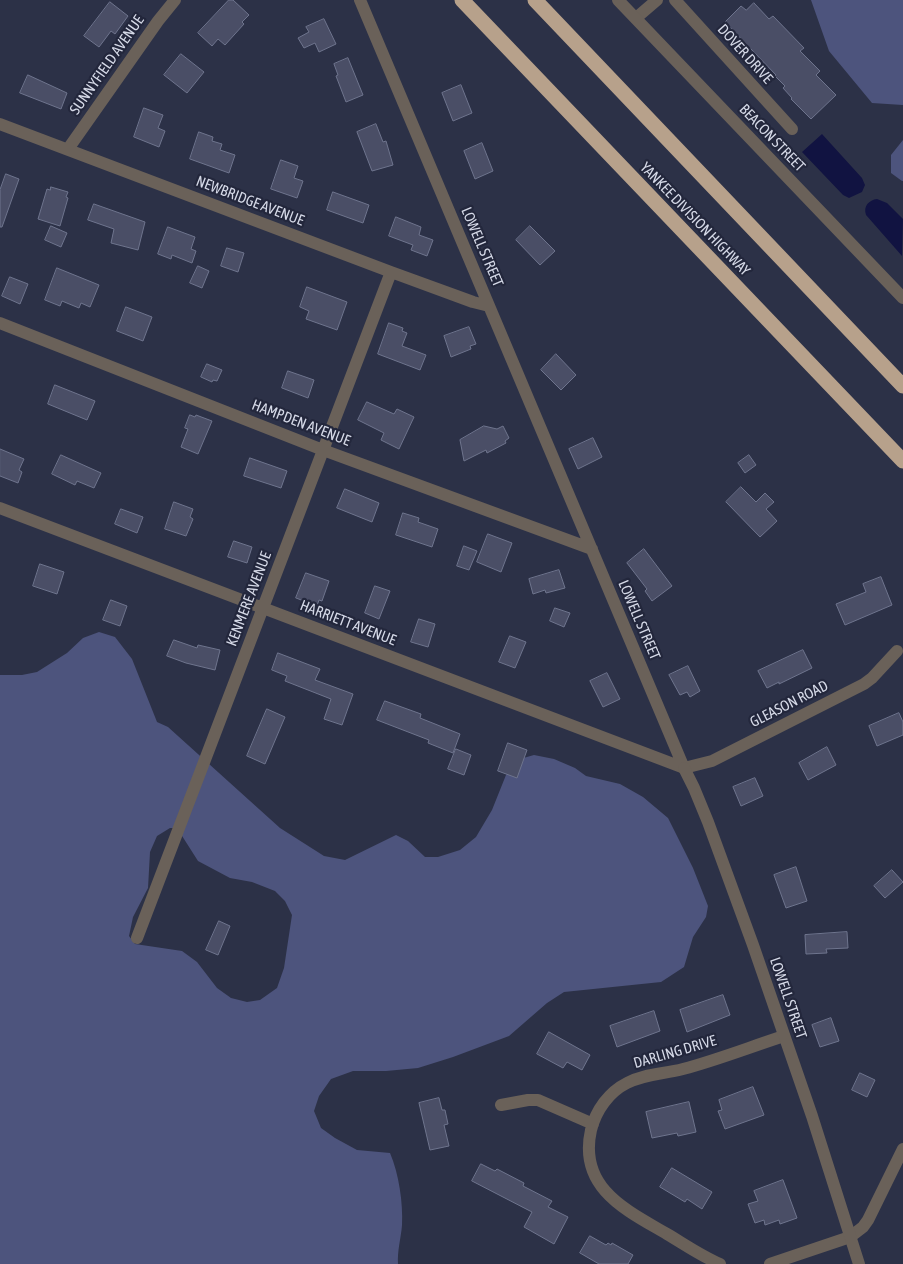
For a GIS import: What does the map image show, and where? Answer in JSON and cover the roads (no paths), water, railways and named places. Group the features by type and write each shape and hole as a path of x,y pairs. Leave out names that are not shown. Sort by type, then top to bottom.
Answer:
{"highway":[{"name":"YANKEE DIVISION HIGHWAY","path":"462,0 903,461"},
{"path":"535,0 903,386"}],"street":[{"name":"SUNNYFIELD AVENUE","path":"68,149 158,21 175,0"},
{"name":"LOWELL STREET","path":"360,0 711,830 784,1036 859,1264"},
{"name":"BEACON STREET","path":"618,0 903,298"},
{"path":"636,18 657,0"},
{"name":"DOVER DRIVE","path":"675,0 792,129"},
{"name":"NEWBRIDGE AVENUE","path":"0,124 391,272 489,306"},
{"name":"KENMERE AVENUE","path":"137,938 391,272"},
{"name":"HAMPDEN AVENUE","path":"0,323 323,450 592,549"},
{"name":"HARRIETT AVENUE","path":"0,508 684,768"},
{"name":"GLEASON ROAD","path":"684,768 712,761 866,683 896,651"},
{"name":"DARLING DRIVE","path":"720,1264 625,1209 608,1195 596,1177 591,1161 589,1145 593,1124 603,1104 614,1092 627,1083 684,1068 784,1036"},
{"path":"501,1105 538,1100 593,1124"},
{"path":"770,1264 850,1237 866,1223 903,1149"}]}
